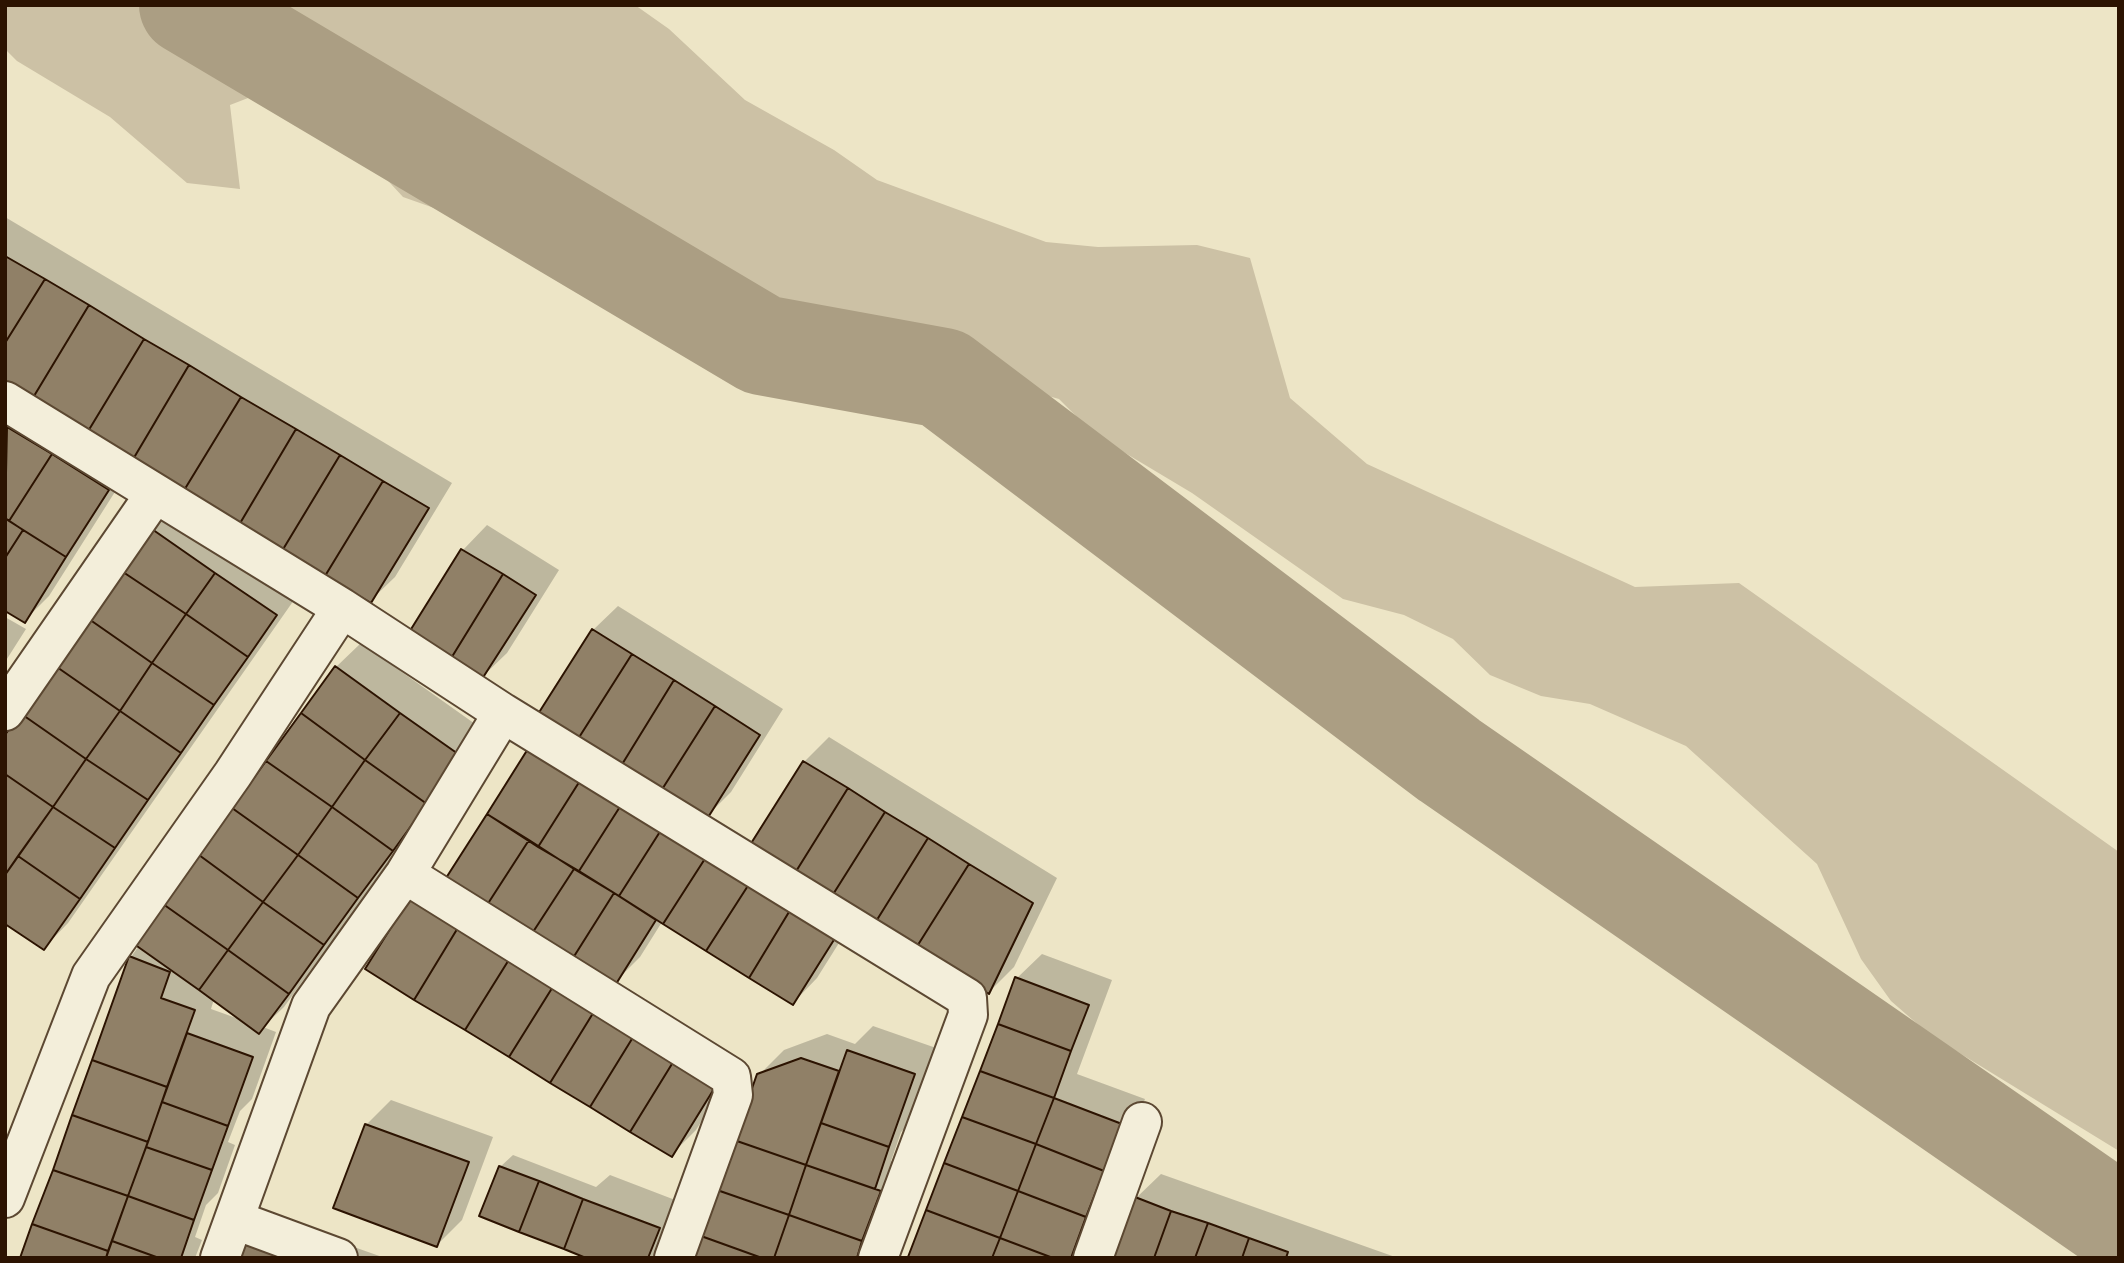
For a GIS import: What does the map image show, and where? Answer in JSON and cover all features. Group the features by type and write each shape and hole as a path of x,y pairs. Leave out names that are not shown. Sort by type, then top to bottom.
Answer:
{"street":[{"path":"5,401 342,608 503,713 967,998 968,1015 878,1258"},
{"path":"5,711 155,494"},
{"path":"5,1198 13,1151 91,976 233,774 342,608"},
{"path":"220,1258 311,1006 405,874 503,713"},
{"path":"405,874 730,1077 733,1095 674,1258"},
{"path":"1093,1258 1142,1122"},
{"path":"235,1220 338,1258"}],"shaded area":[{"path":"5,5 635,5 669,29 745,100 834,150 877,180 1046,242 1098,247 1197,245 1250,258 1290,398 1367,464 1635,587 1739,583 2119,852 2119,1151 1930,1035 1891,1001 1861,959 1817,864 1686,746 1590,704 1541,696 1490,675 1453,639 1404,615 1343,599 1192,493 1095,435 1059,399 842,338 746,294 706,264 558,208 451,214 403,197 368,159 279,86 230,105 240,189 187,183 110,117 17,61 5,49"}],"building":[{"path":"5,256 45,279 5,343"},
{"path":"45,279 89,305 31,401 5,385 5,343"},
{"path":"89,305 144,339 87,433 31,401"},
{"path":"144,339 189,365 132,461 87,433"},
{"path":"189,365 241,397 183,492 132,461"},
{"path":"241,397 296,429 239,525 183,492"},
{"path":"7,427 52,454 9,521 5,518"},
{"path":"296,429 340,455 282,551 239,525"},
{"path":"52,454 109,490 66,557 9,521"},
{"path":"340,455 383,481 325,576 282,551"},
{"path":"383,481 429,508 371,603 325,576"},
{"path":"5,518 23,530 5,558"},
{"path":"149,527 215,573 186,614 120,570"},
{"path":"23,530 66,557 25,623 5,611 5,558"},
{"path":"461,549 503,574 450,660 408,634"},
{"path":"120,570 186,614 152,663 86,617"},
{"path":"215,573 277,615 248,657 186,614"},
{"path":"503,574 536,595 482,679 450,660"},
{"path":"186,614 248,657 214,705 152,663"},
{"path":"86,617 152,663 120,711 54,665"},
{"path":"592,629 632,654 578,739 538,714"},
{"path":"632,654 674,680 621,766 578,739"},
{"path":"152,663 214,705 181,753 120,711"},
{"path":"54,665 120,711 86,759 20,713"},
{"path":"335,666 400,713 365,760 301,713"},
{"path":"674,680 715,706 661,791 621,766"},
{"path":"715,706 760,735 707,819 661,791"},
{"path":"120,711 181,753 148,800 86,759"},
{"path":"20,713 86,759 53,807 5,774 5,735"},
{"path":"301,713 365,760 332,807 266,761"},
{"path":"400,713 461,756 427,804 365,760"},
{"path":"531,744 583,776 538,847 487,814"},
{"path":"86,759 148,800 115,848 53,807"},
{"path":"365,760 427,804 393,851 332,807"},
{"path":"266,761 332,807 298,855 232,808"},
{"path":"803,761 848,788 795,873 750,845"},
{"path":"5,774 53,807 5,875"},
{"path":"583,776 623,802 579,871 538,847"},
{"path":"848,788 885,812 832,896 795,873"},
{"path":"623,802 663,827 619,896 579,871"},
{"path":"53,807 115,848 80,899 18,856"},
{"path":"332,807 393,851 358,898 298,855"},
{"path":"232,808 298,855 263,902 199,855"},
{"path":"885,812 928,838 875,923 832,896"},
{"path":"487,814 529,840 487,905 446,878"},
{"path":"663,827 708,854 663,924 619,896"},
{"path":"928,838 969,864 916,948 875,923"},
{"path":"529,840 574,869 533,932 487,905"},
{"path":"708,854 751,881 706,951 663,924"},
{"path":"199,855 263,902 228,950 163,904"},
{"path":"298,855 358,898 324,945 263,902"},
{"path":"18,856 80,899 44,950 5,924 5,875"},
{"path":"969,864 1033,903 989,994 916,948"},
{"path":"574,869 614,893 573,958 533,932"},
{"path":"751,881 792,907 749,978 706,951"},
{"path":"614,893 656,920 616,984 573,958"},
{"path":"410,897 459,926 414,1000 365,969"},
{"path":"263,902 324,945 289,994 228,950"},
{"path":"163,904 228,950 199,990 134,944"},
{"path":"792,907 837,935 793,1005 749,978"},
{"path":"459,926 510,958 465,1030 414,1000"},
{"path":"228,950 289,994 259,1034 199,990"},
{"path":"129,956 170,972 161,998 195,1010 167,1087 92,1060"},
{"path":"510,958 554,985 509,1057 465,1030"},
{"path":"1015,977 1089,1005 1071,1051 998,1024"},
{"path":"554,985 595,1010 550,1083 509,1057"},
{"path":"595,1010 635,1034 590,1107 550,1083"},
{"path":"998,1024 1071,1051 1054,1098 980,1071"},
{"path":"187,1033 253,1057 228,1126 162,1102"},
{"path":"635,1034 675,1059 630,1132 590,1107"},
{"path":"847,1050 915,1074 889,1147 821,1123"},
{"path":"801,1058 839,1071 806,1165 734,1140 757,1074"},
{"path":"675,1059 717,1084 672,1157 630,1132"},
{"path":"92,1060 167,1087 148,1142 72,1115"},
{"path":"980,1071 1054,1098 1036,1144 962,1117"},
{"path":"1054,1098 1122,1124 1104,1171 1036,1144"},
{"path":"162,1102 228,1126 212,1170 146,1147"},
{"path":"72,1115 148,1142 128,1196 53,1170"},
{"path":"962,1117 1036,1144 1018,1191 944,1163"},
{"path":"821,1123 889,1147 875,1189 806,1165"},
{"path":"365,1124 469,1162 437,1247 333,1208"},
{"path":"734,1140 806,1165 789,1215 717,1190"},
{"path":"1036,1144 1104,1171 1086,1217 1018,1191"},
{"path":"146,1147 212,1170 194,1220 128,1196"},
{"path":"944,1163 1018,1191 1000,1238 926,1210"},
{"path":"806,1165 881,1191 862,1241 789,1215"},
{"path":"499,1166 539,1181 519,1232 479,1216"},
{"path":"53,1170 128,1196 108,1251 32,1224"},
{"path":"539,1181 583,1199 564,1249 519,1232"},
{"path":"717,1190 789,1215 774,1258 762,1258 701,1236"},
{"path":"1018,1191 1086,1217 1071,1258 1053,1258 1000,1238"},
{"path":"128,1196 194,1220 181,1258 159,1258 112,1241"},
{"path":"1135,1197 1171,1211 1154,1258 1113,1258"},
{"path":"583,1199 660,1228 648,1258 586,1258 564,1249"},
{"path":"926,1210 1000,1238 992,1258 908,1257"},
{"path":"1171,1211 1208,1223 1195,1258 1154,1258"},
{"path":"789,1215 862,1241 857,1258 774,1258"},
{"path":"1208,1223 1249,1238 1242,1258 1195,1258"},
{"path":"32,1224 108,1251 106,1258 20,1258"},
{"path":"701,1236 762,1258 693,1258"},
{"path":"1000,1238 1053,1258 992,1258"},
{"path":"1249,1238 1288,1252 1286,1258 1242,1258"},
{"path":"238,1239 290,1258 231,1258"},
{"path":"112,1241 159,1258 106,1258"}],"waterway":[{"path":"189,5 762,345 943,378 1449,760 2119,1224"}]}
